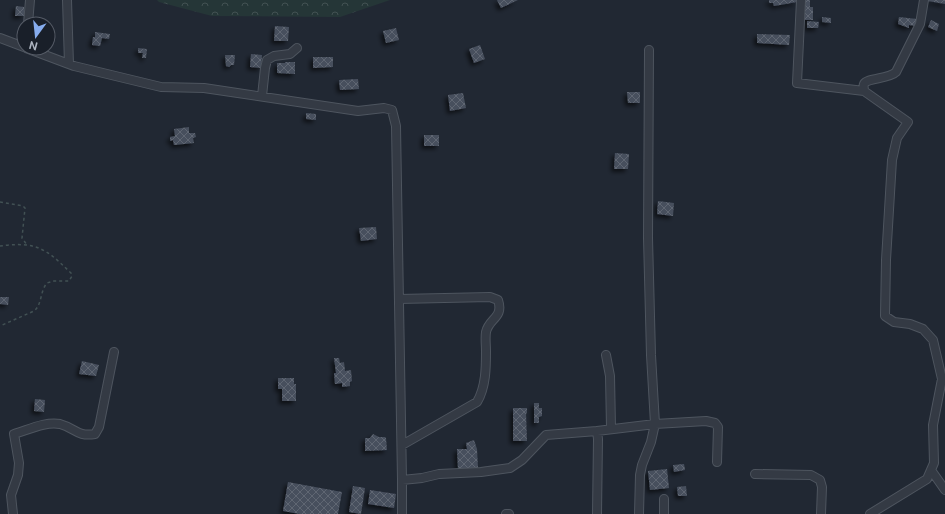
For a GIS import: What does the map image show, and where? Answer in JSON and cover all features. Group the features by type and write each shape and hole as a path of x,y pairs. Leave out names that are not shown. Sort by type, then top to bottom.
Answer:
{"street":[{"path":"29,16 30,0"},
{"path":"67,0 69,64"},
{"path":"801,0 797,83 864,90 908,122 897,138 892,160 886,260 885,316 894,322 910,324 923,329 933,340 942,379 933,425 934,463 928,479 870,514"},
{"path":"864,90 864,84 866,81 882,79 896,72 920,24 924,0"},
{"path":"0,38 16,44"},
{"path":"262,96 267,60 274,56 290,54 297,48"},
{"path":"639,514 640,475 642,465 651,442 655,424 651,355 648,246 649,50"},
{"path":"47,56 69,64 161,87 204,88 358,111 384,108 392,110 396,126 400,299 402,514"},
{"path":"400,299 494,297 498,300 500,307 496,318 486,331 486,368 481,395 477,402 402,445"},
{"path":"13,514 11,495 18,475 19,463 14,434 48,424 59,424 79,434 87,436 95,434 99,427 114,352"},
{"path":"606,355 610,376 611,428"},
{"path":"402,480 422,478 439,474 481,472 510,468 522,460 546,435 655,424 706,421 715,423 718,427 717,462"},
{"path":"597,431 597,514"},
{"path":"931,470 945,490"},
{"path":"755,474 811,475 816,477 820,480 822,487 821,514"},
{"path":"664,499 664,514"}],"path":[{"path":"0,202 23,206 25,208 22,238 27,245"},
{"path":"0,246 27,245 39,248 48,252 71,273 72,276 69,281 47,282 43,288 38,308 0,326"}],"green space":[{"path":"157,0 390,0 340,17 212,16 159,2"}],"building":[{"path":"497,0 518,0 501,8"},
{"path":"769,0 796,0 797,2 774,6 773,3 769,3"},
{"path":"803,0 810,0 810,7 813,7 813,20 803,20"},
{"path":"945,0 945,4 928,1"},
{"path":"16,6 24,7 24,16 15,16"},
{"path":"822,17 831,18 831,23 822,22"},
{"path":"899,17 917,19 916,26 909,25 909,28 898,24"},
{"path":"931,20 939,24 937,31 928,27"},
{"path":"807,21 819,22 818,28 807,28"},
{"path":"275,26 289,27 288,41 274,41"},
{"path":"396,28 399,40 386,43 383,31"},
{"path":"95,32 110,34 109,39 102,38 100,46 92,45"},
{"path":"757,34 790,35 789,45 757,43"},
{"path":"480,45 485,59 474,63 469,49"},
{"path":"138,48 147,49 146,58 142,58 143,53 138,53"},
{"path":"251,54 262,55 261,68 250,67"},
{"path":"225,55 235,55 234,65 229,67 226,66"},
{"path":"313,57 333,57 333,67 313,68"},
{"path":"295,62 295,74 277,73 277,63"},
{"path":"358,79 359,89 340,90 339,80"},
{"path":"627,92 640,92 640,103 628,103"},
{"path":"463,93 466,108 450,111 448,95"},
{"path":"306,113 316,114 316,120 306,119"},
{"path":"189,127 189,133 195,133 196,137 193,138 194,143 174,145 173,140 170,141 170,137 175,136 174,129"},
{"path":"424,135 439,135 439,146 424,146"},
{"path":"615,153 629,154 628,169 614,169"},
{"path":"658,201 674,203 673,216 657,214"},
{"path":"376,227 377,239 361,241 359,228"},
{"path":"0,297 9,297 8,305 0,304"},
{"path":"334,358 339,358 340,363 344,362 345,371 351,370 352,381 350,382 350,386 342,387 342,383 335,384 334,373 336,373"},
{"path":"82,361 99,365 96,376 79,374"},
{"path":"278,378 294,378 294,384 296,384 296,401 282,401 282,389 278,389"},
{"path":"35,399 45,400 44,412 34,411"},
{"path":"534,403 539,403 539,408 542,408 542,416 539,417 539,423 534,423"},
{"path":"513,408 527,408 527,441 513,441"},
{"path":"373,434 386,438 387,450 365,451 365,438 370,438"},
{"path":"474,440 477,449 478,468 458,469 457,449 467,449 466,443"},
{"path":"684,464 685,470 674,472 673,465"},
{"path":"667,469 669,488 650,490 648,471"},
{"path":"288,482 342,492 338,514 300,514 283,511"},
{"path":"353,486 365,488 361,514 349,512"},
{"path":"686,486 687,496 678,496 677,487"},
{"path":"370,490 396,494 394,508 368,504"}]}
